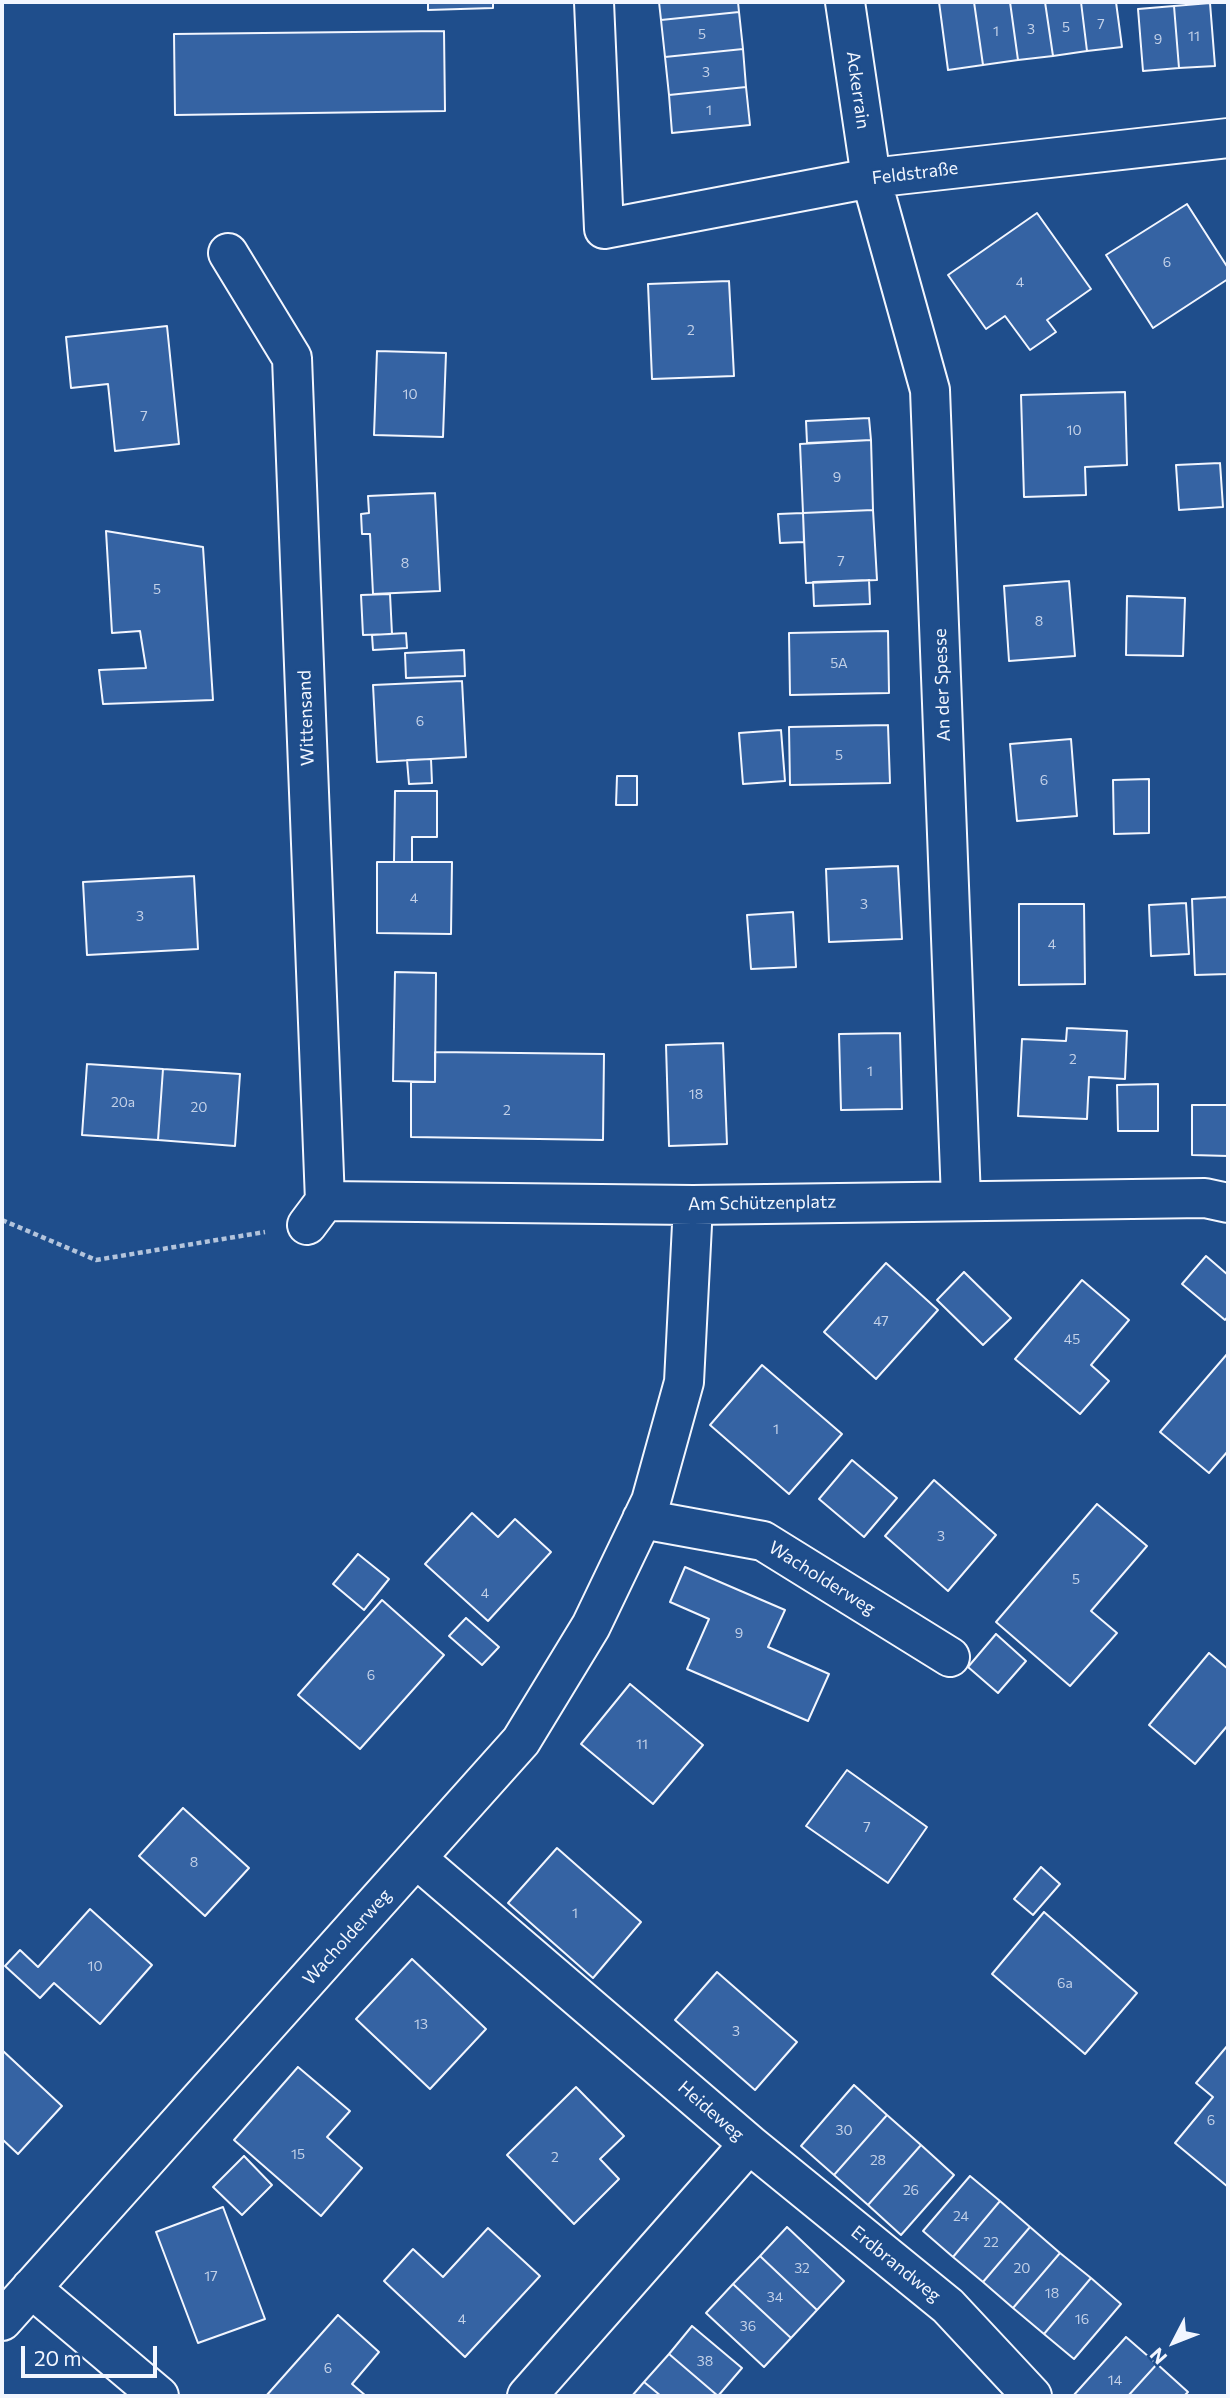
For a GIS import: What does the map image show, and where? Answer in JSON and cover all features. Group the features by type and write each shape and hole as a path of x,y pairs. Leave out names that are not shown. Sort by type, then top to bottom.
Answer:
{"street":[{"name":"Feldstraße","path":"594,2 604,229 871,178 1228,138"},
{"name":"Ackerrain","path":"845,2 871,178"},
{"name":"An der Spesse","path":"871,178 930,390 961,1199"},
{"name":"Wittensand","path":"228,253 292,358 316,1213"},
{"name":"Am Schützenplatz","path":"316,1213 961,1199 1205,1198 1228,1203"},
{"name":"Wacholderweg","path":"2,2321 522,1741 592,1626 651,1501 684,1382 693,1205"},
{"name":"Wacholderweg","path":"642,1519 762,1541 950,1657"},
{"name":"Heideweg","path":"417,1859 749,2144 527,2396"},
{"name":"Erdbrandweg","path":"749,2144 948,2306 1031,2396"},
{"path":"31,2288 159,2396"}],"path":[{"path":"2,1220 96,1260 316,1213"}],"building":[{"path":"428,2 493,2 493,8 428,10"},
{"path":"659,2 738,2 739,12 661,20"},
{"path":"939,2 974,2 983,65 948,70"},
{"path":"974,2 1010,2 1018,60 983,65"},
{"path":"1010,2 1045,2 1053,56 1018,60"},
{"path":"1045,2 1081,2 1087,51 1053,56"},
{"path":"1081,2 1116,2 1122,47 1087,51"},
{"path":"1210,3 1215,66 1179,68 1174,6"},
{"path":"1174,6 1179,68 1143,71 1138,9"},
{"path":"739,12 743,49 665,57 661,20"},
{"path":"444,31 445,111 175,115 174,34"},
{"path":"743,49 746,87 669,95 665,57"},
{"path":"746,87 750,125 672,133 669,95"},
{"path":"1187,204 1228,268 1228,279 1153,328 1106,255"},
{"path":"1037,213 1091,289 1047,320 1056,332 1030,350 1005,316 986,329 948,275"},
{"path":"729,281 734,376 652,379 648,284"},
{"path":"167,326 179,444 115,451 108,384 71,388 66,337"},
{"path":"377,351 446,353 443,437 374,435"},
{"path":"1125,392 1127,465 1085,467 1086,495 1024,497 1021,395"},
{"path":"869,418 871,440 807,443 806,421"},
{"path":"871,440 873,510 803,513 800,444"},
{"path":"1220,463 1223,507 1179,510 1176,465"},
{"path":"435,493 440,591 373,594 370,534 362,534 361,514 369,513 368,496"},
{"path":"873,510 877,580 806,583 803,513"},
{"path":"803,513 804,542 780,543 778,514"},
{"path":"106,531 203,547 213,700 103,704 99,670 146,668 140,631 112,633"},
{"path":"869,580 870,604 814,606 813,582"},
{"path":"1069,581 1075,656 1009,661 1004,586"},
{"path":"390,594 392,634 363,635 361,595"},
{"path":"1127,596 1185,598 1183,656 1126,655"},
{"path":"888,631 889,693 790,695 789,633"},
{"path":"406,633 407,648 373,650 372,635"},
{"path":"464,650 465,676 406,678 405,653"},
{"path":"462,681 466,757 377,762 373,685"},
{"path":"888,725 890,783 790,785 789,727"},
{"path":"781,730 785,781 743,784 739,733"},
{"path":"1071,739 1077,816 1017,821 1010,744"},
{"path":"431,759 432,783 409,784 407,760"},
{"path":"617,776 637,776 637,805 616,805"},
{"path":"1149,779 1149,833 1114,834 1113,780"},
{"path":"395,791 437,791 437,837 412,837 412,862 394,862"},
{"path":"377,862 452,862 451,934 377,933"},
{"path":"898,866 902,939 829,942 826,869"},
{"path":"194,876 198,949 87,955 83,882"},
{"path":"1228,897 1228,974 1195,975 1192,899"},
{"path":"1186,903 1189,954 1151,956 1149,905"},
{"path":"1019,904 1084,904 1085,984 1019,985"},
{"path":"793,912 796,967 751,969 747,915"},
{"path":"395,972 436,973 435,1082 393,1081"},
{"path":"1067,1028 1127,1031 1125,1079 1089,1077 1087,1119 1018,1116 1022,1039 1066,1041"},
{"path":"900,1033 902,1109 841,1110 839,1034"},
{"path":"723,1043 727,1144 669,1146 666,1045"},
{"path":"435,1052 604,1054 603,1140 411,1137 411,1082 435,1082"},
{"path":"87,1064 163,1069 158,1140 82,1135"},
{"path":"163,1069 240,1074 235,1146 158,1140"},
{"path":"1158,1084 1158,1131 1118,1131 1117,1085"},
{"path":"1192,1105 1228,1105 1228,1156 1192,1155"},
{"path":"1206,1256 1228,1275 1228,1316 1225,1320 1182,1284"},
{"path":"886,1263 938,1310 876,1379 824,1332"},
{"path":"964,1272 1011,1318 983,1345 937,1300"},
{"path":"1082,1280 1129,1320 1091,1365 1109,1381 1080,1414 1015,1359"},
{"path":"1228,1353 1228,1451 1209,1473 1160,1432"},
{"path":"762,1365 842,1434 789,1494 710,1425"},
{"path":"852,1460 897,1498 864,1537 819,1499"},
{"path":"934,1480 996,1535 948,1591 885,1536"},
{"path":"1097,1504 1147,1546 1091,1611 1117,1633 1070,1686 996,1622"},
{"path":"472,1513 498,1537 515,1519 551,1552 488,1621 425,1564"},
{"path":"358,1554 389,1579 364,1610 333,1584"},
{"path":"685,1567 785,1610 768,1647 829,1674 808,1721 687,1669 709,1619 670,1602"},
{"path":"382,1600 444,1655 360,1749 298,1695"},
{"path":"466,1618 499,1647 482,1665 449,1636"},
{"path":"996,1634 1026,1661 998,1693 968,1667"},
{"path":"1209,1653 1228,1669 1228,1725 1195,1764 1149,1725"},
{"path":"630,1684 703,1745 653,1804 581,1744"},
{"path":"847,1770 927,1827 888,1883 806,1826"},
{"path":"183,1808 249,1868 205,1916 139,1856"},
{"path":"557,1848 641,1922 593,1978 508,1903"},
{"path":"1041,1867 1060,1884 1033,1915 1014,1899"},
{"path":"90,1909 152,1965 100,2024 54,1983 40,1998 5,1966 20,1950 38,1967"},
{"path":"1044,1912 1137,1993 1085,2054 992,1974"},
{"path":"412,1959 486,2029 430,2089 356,2019"},
{"path":"717,1972 797,2042 755,2090 675,2020"},
{"path":"1228,2045 1228,2187 1175,2143 1213,2097 1196,2083"},
{"path":"2,2050 62,2106 18,2154 2,2139"},
{"path":"298,2067 350,2111 327,2137 362,2168 321,2216 234,2140"},
{"path":"854,2085 887,2115 834,2175 801,2146"},
{"path":"576,2087 624,2136 600,2159 619,2179 574,2224 507,2155"},
{"path":"887,2115 921,2145 868,2205 834,2175"},
{"path":"921,2145 954,2175 901,2235 868,2205"},
{"path":"244,2156 272,2185 242,2215 213,2187"},
{"path":"970,2176 1000,2201 953,2257 923,2231"},
{"path":"1000,2201 1030,2227 983,2282 953,2257"},
{"path":"223,2207 265,2319 198,2343 156,2232"},
{"path":"787,2227 844,2281 817,2310 760,2256"},
{"path":"1030,2227 1060,2253 1013,2308 983,2282"},
{"path":"488,2228 540,2276 465,2357 384,2281 413,2249 443,2277"},
{"path":"1060,2253 1091,2278 1044,2334 1013,2308"},
{"path":"760,2256 817,2310 791,2338 733,2284"},
{"path":"1091,2278 1121,2304 1074,2359 1044,2334"},
{"path":"733,2284 791,2338 764,2367 706,2313"},
{"path":"338,2315 379,2352 352,2384 366,2396 266,2396"},
{"path":"692,2326 742,2368 718,2396 669,2354"},
{"path":"1126,2337 1157,2364 1128,2396 1073,2396"},
{"path":"669,2354 718,2396 661,2396 644,2382"},
{"path":"1157,2364 1188,2392 1184,2396 1128,2396"},
{"path":"644,2382 661,2396 632,2396"}]}
